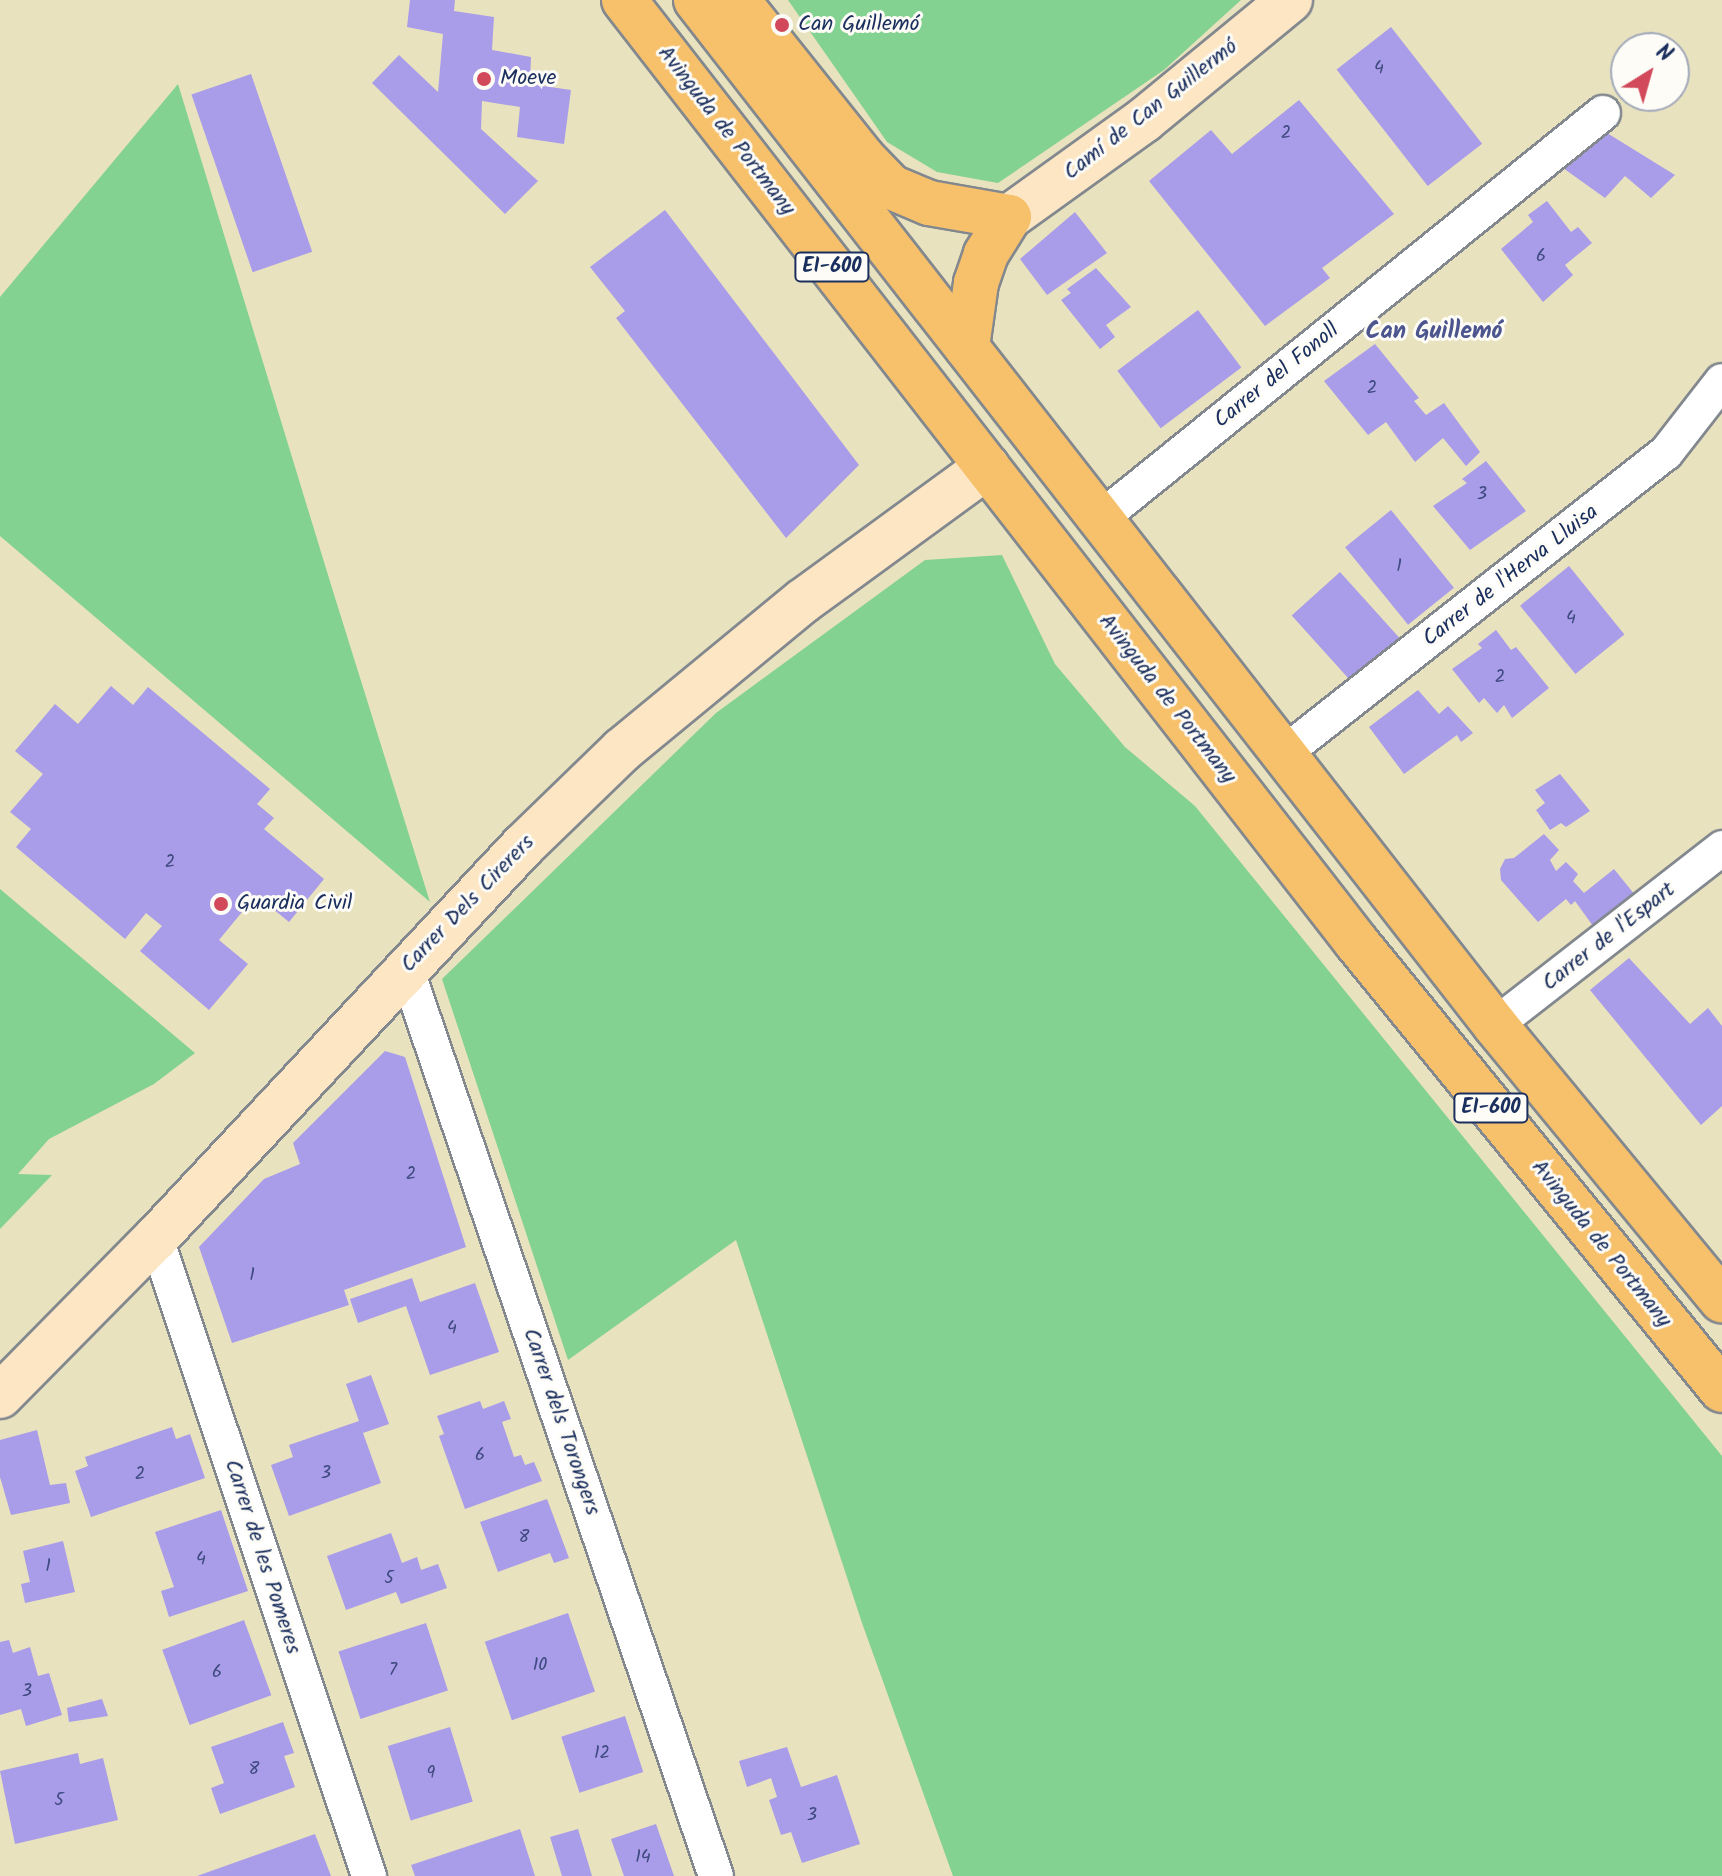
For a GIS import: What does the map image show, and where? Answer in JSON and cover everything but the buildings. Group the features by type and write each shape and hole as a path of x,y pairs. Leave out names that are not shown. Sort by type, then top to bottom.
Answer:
{"main road":[{"name":"Avinguda de Portmany","path":"624,0 1357,943 1722,1390"},
{"name":"EI-600","path":"696,0 1495,1025 1722,1300"},
{"path":"737,0 863,158 891,187 929,203 1009,217 986,254 976,283 967,347"}],"street":[{"name":"Camí de Can Guillermó","path":"1009,217 1144,120 1290,0"},
{"name":"Carrer del Fonoll","path":"1101,518 1603,113"},
{"name":"Carrer de l'Herva Lluisa","path":"1283,754 1666,453 1722,381"},
{"name":"Carrer Dels Cirerers","path":"0,1396 156,1238 523,846 622,750 803,601 987,467"},
{"name":"Carrer de l'Espart","path":"1495,1025 1722,848"},
{"name":"Carrer dels Torongers","path":"406,968 716,1876"},
{"name":"Carrer de les Pomeres","path":"156,1238 369,1876"}],"green space":[{"path":"788,0 1241,0 1164,70 998,183 937,172 887,142"},
{"path":"178,84 430,902 0,536 0,297"},
{"path":"1002,555 1055,664 1125,747 1195,806 1722,1456 1722,1876 953,1876 862,1623 736,1240 568,1360 442,979 716,713 925,560"},
{"path":"0,889 195,1053 154,1084 49,1139 18,1174 52,1175 0,1229"}],"place":[{"name":"Can Guillemó","path":"782,25"},
{"name":"Moeve","path":"484,79"},
{"name":"Guardia Civil","path":"221,904"}],"district":[{"name":"Can Guillemó","path":"1434,332"}]}
